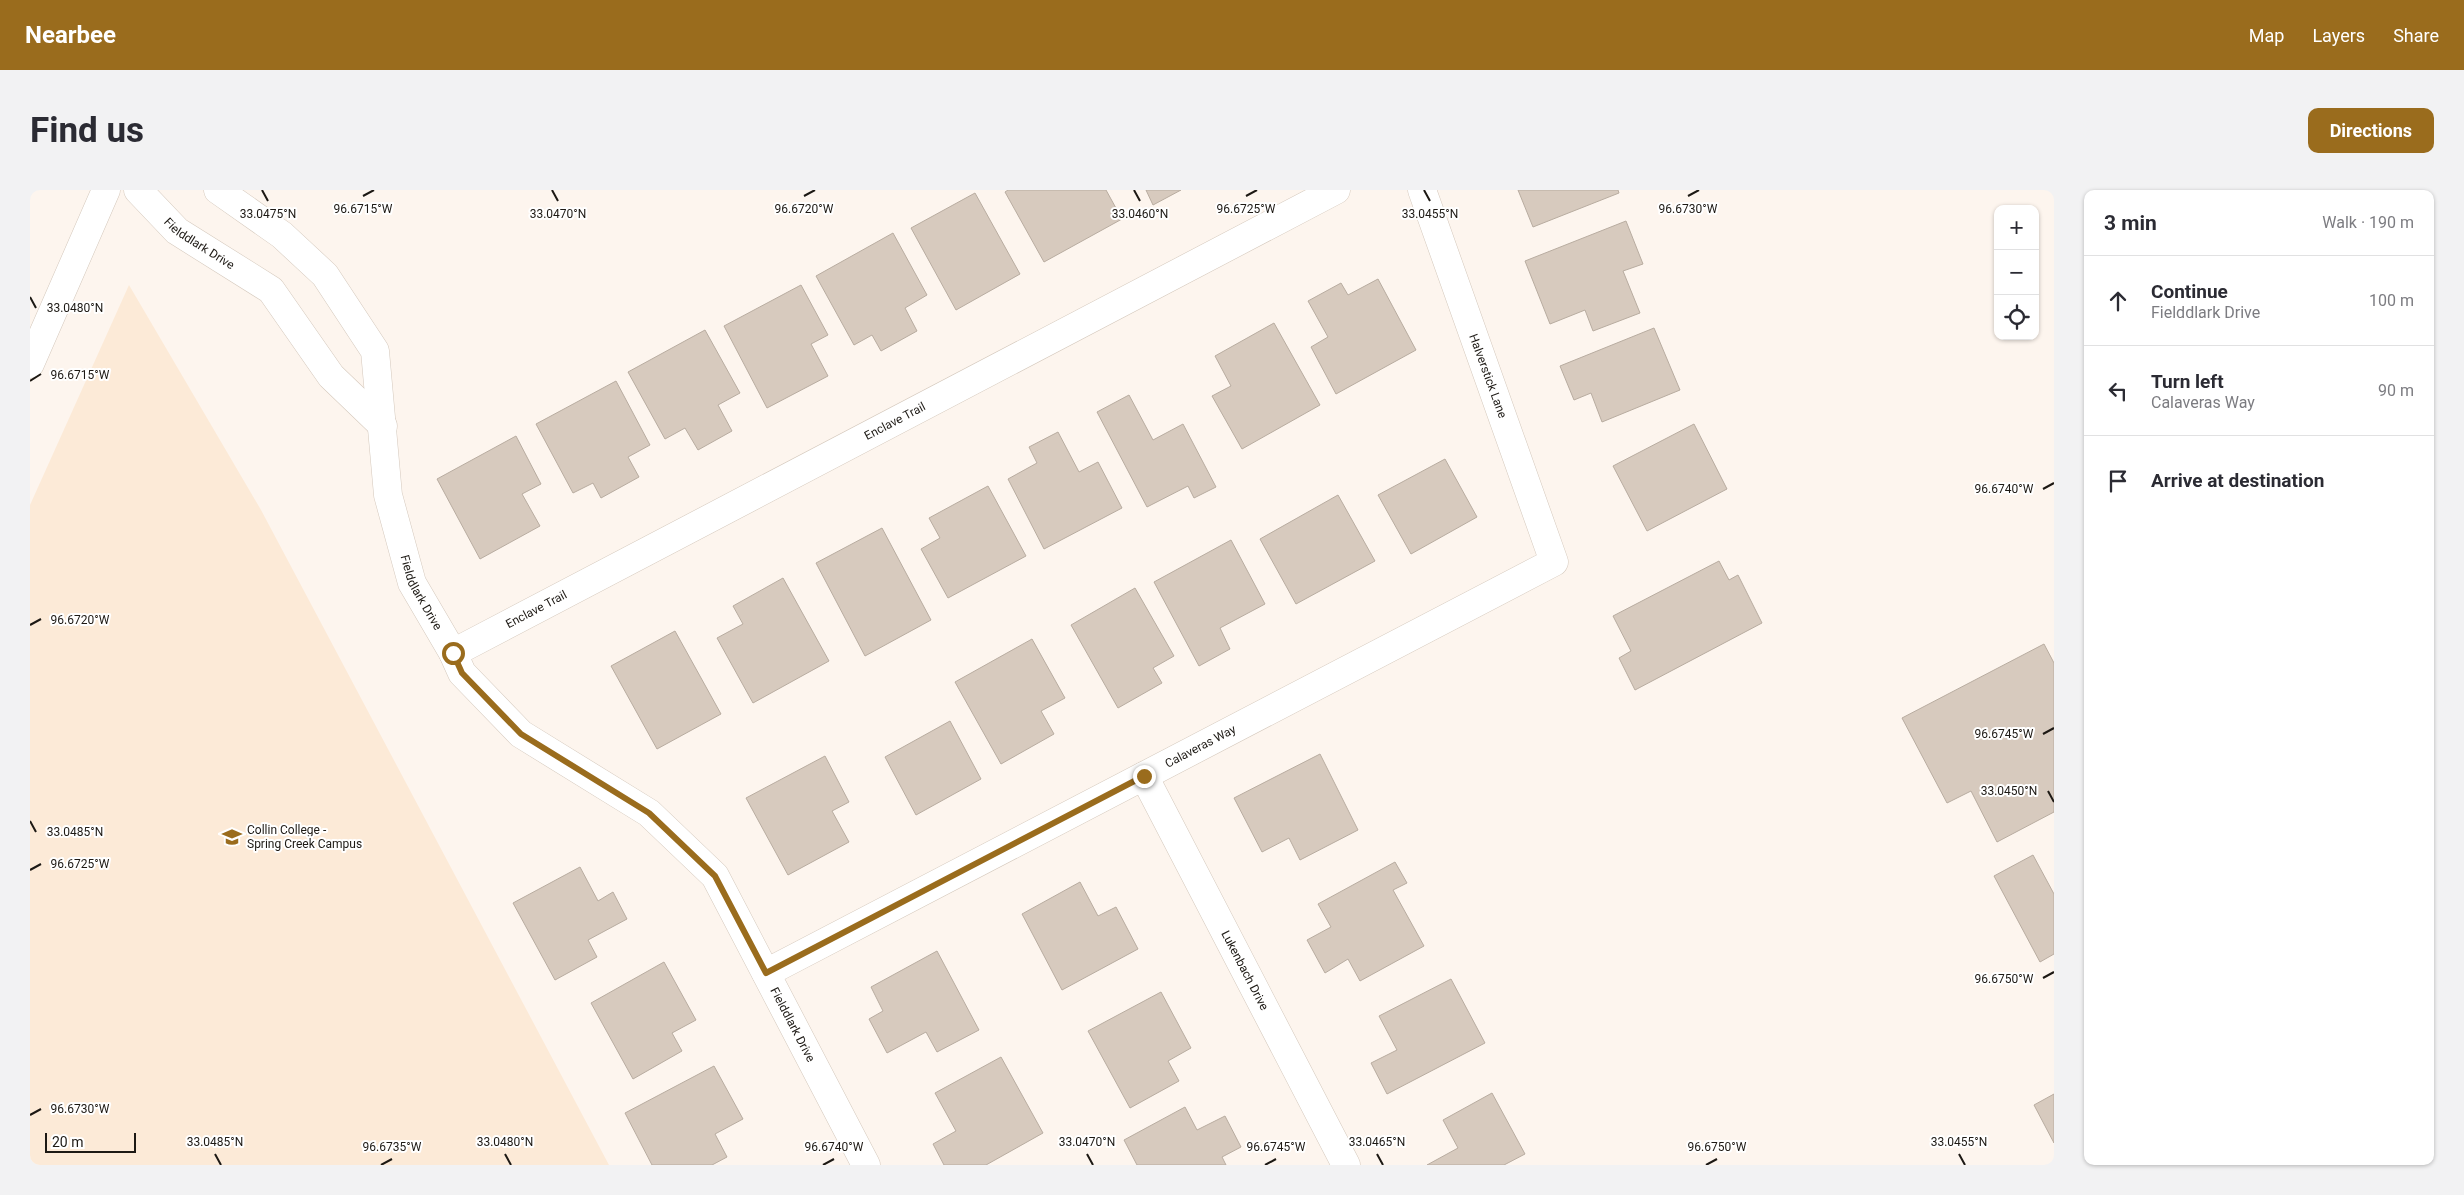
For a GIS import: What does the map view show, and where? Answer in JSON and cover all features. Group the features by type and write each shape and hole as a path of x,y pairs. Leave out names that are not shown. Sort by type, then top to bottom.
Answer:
{"street":[{"path":"30,364 106,190"},
{"name":"Fielddlark Drive","path":"138,190 177,231 271,290 331,376 383,426"},
{"name":"Fielddlark Drive","path":"218,190 282,235 325,276 375,351 388,495 412,583 453,653 462,673 521,734 649,813 715,876 866,1165"},
{"name":"Enclave Trail","path":"453,653 1336,190"},
{"name":"Halverstick Lane","path":"1422,190 1554,562"},
{"name":"Calaveras Way","path":"766,973 1554,562"},
{"name":"Lukenbach Drive","path":"1144,776 1346,1165"}],"shaded area":[{"name":"Collin College - Spring Creek Campus","path":"129,285 261,510 609,1165 30,1165 30,505"}],"building":[{"path":"1008,190 1106,190 1122,219 1044,262 1005,192"},
{"path":"1146,190 1181,190 1153,205"},
{"path":"1518,190 1618,190 1619,193 1533,227"},
{"path":"975,193 1020,274 956,310 911,228"},
{"path":"1626,221 1643,264 1623,271 1640,313 1593,331 1585,310 1550,324 1525,261"},
{"path":"893,233 927,295 905,308 917,331 881,351 872,335 854,345 816,276"},
{"path":"1378,279 1416,350 1336,394 1311,347 1328,337 1308,301 1341,283 1348,295"},
{"path":"801,285 828,335 811,344 828,376 767,408 724,326"},
{"path":"1274,323 1320,405 1242,449 1212,396 1231,386 1215,356"},
{"path":"1654,328 1680,390 1602,422 1591,393 1574,400 1560,366"},
{"path":"705,330 740,393 718,405 732,431 698,450 685,428 665,439 628,372"},
{"path":"616,381 650,445 628,457 639,477 601,498 593,483 573,493 536,424"},
{"path":"1129,395 1153,440 1183,424 1216,487 1194,498 1188,486 1147,507 1097,412"},
{"path":"1694,424 1727,489 1647,531 1613,466"},
{"path":"1058,432 1079,472 1098,462 1122,508 1044,549 1008,479 1037,463 1029,447"},
{"path":"516,436 541,484 522,494 540,526 480,559 437,479"},
{"path":"1445,459 1477,517 1411,554 1378,495"},
{"path":"988,486 1026,556 948,598 921,549 940,538 929,518"},
{"path":"1338,495 1375,561 1296,604 1260,539"},
{"path":"882,528 931,620 865,656 816,563"},
{"path":"1231,540 1265,604 1220,628 1230,649 1199,666 1154,582"},
{"path":"1719,561 1729,580 1738,575 1762,623 1635,690 1619,658 1631,651 1613,616"},
{"path":"783,578 829,661 753,703 717,638 743,624 733,606"},
{"path":"1135,588 1174,656 1153,668 1162,683 1118,708 1071,625"},
{"path":"675,631 721,714 657,749 611,666"},
{"path":"1032,639 1065,698 1041,711 1054,734 1001,764 955,682"},
{"path":"2044,644 2054,663 2054,812 1997,842 1971,791 1947,803 1902,718"},
{"path":"950,721 981,779 916,815 885,757"},
{"path":"1320,754 1358,830 1300,860 1289,838 1262,852 1234,798"},
{"path":"825,756 849,802 832,811 849,842 788,875 746,798"},
{"path":"2033,855 2054,894 2054,954 2040,962 1994,876"},
{"path":"1395,862 1407,883 1393,890 1424,946 1360,981 1348,959 1325,973 1307,940 1331,927 1318,904"},
{"path":"580,867 598,901 613,892 627,919 588,940 597,957 555,980 513,903"},
{"path":"1080,882 1098,916 1116,907 1138,949 1062,990 1022,914"},
{"path":"937,951 979,1030 937,1052 926,1032 887,1053 869,1019 883,1011 871,987"},
{"path":"664,962 696,1020 672,1033 682,1051 633,1079 591,1003"},
{"path":"1451,979 1485,1043 1387,1094 1371,1063 1397,1050 1379,1016"},
{"path":"1161,992 1191,1048 1168,1061 1179,1081 1130,1108 1088,1031"},
{"path":"1001,1057 1043,1133 986,1165 944,1165 933,1144 956,1131 935,1093"},
{"path":"714,1066 743,1119 715,1134 727,1157 712,1165 652,1165 625,1113"},
{"path":"1492,1093 1525,1154 1504,1165 1427,1165 1458,1148 1443,1120"},
{"path":"2054,1094 2054,1143 2034,1105"},
{"path":"1185,1107 1197,1130 1225,1116 1241,1147 1222,1157 1226,1165 1137,1165 1124,1140"}],"place":[{"name":"Collin College - Spring Creek Campus","path":"232,837"}],"route":[{"path":"453,653 462,673 521,734 649,813 715,876 766,973 1144,776"}]}
